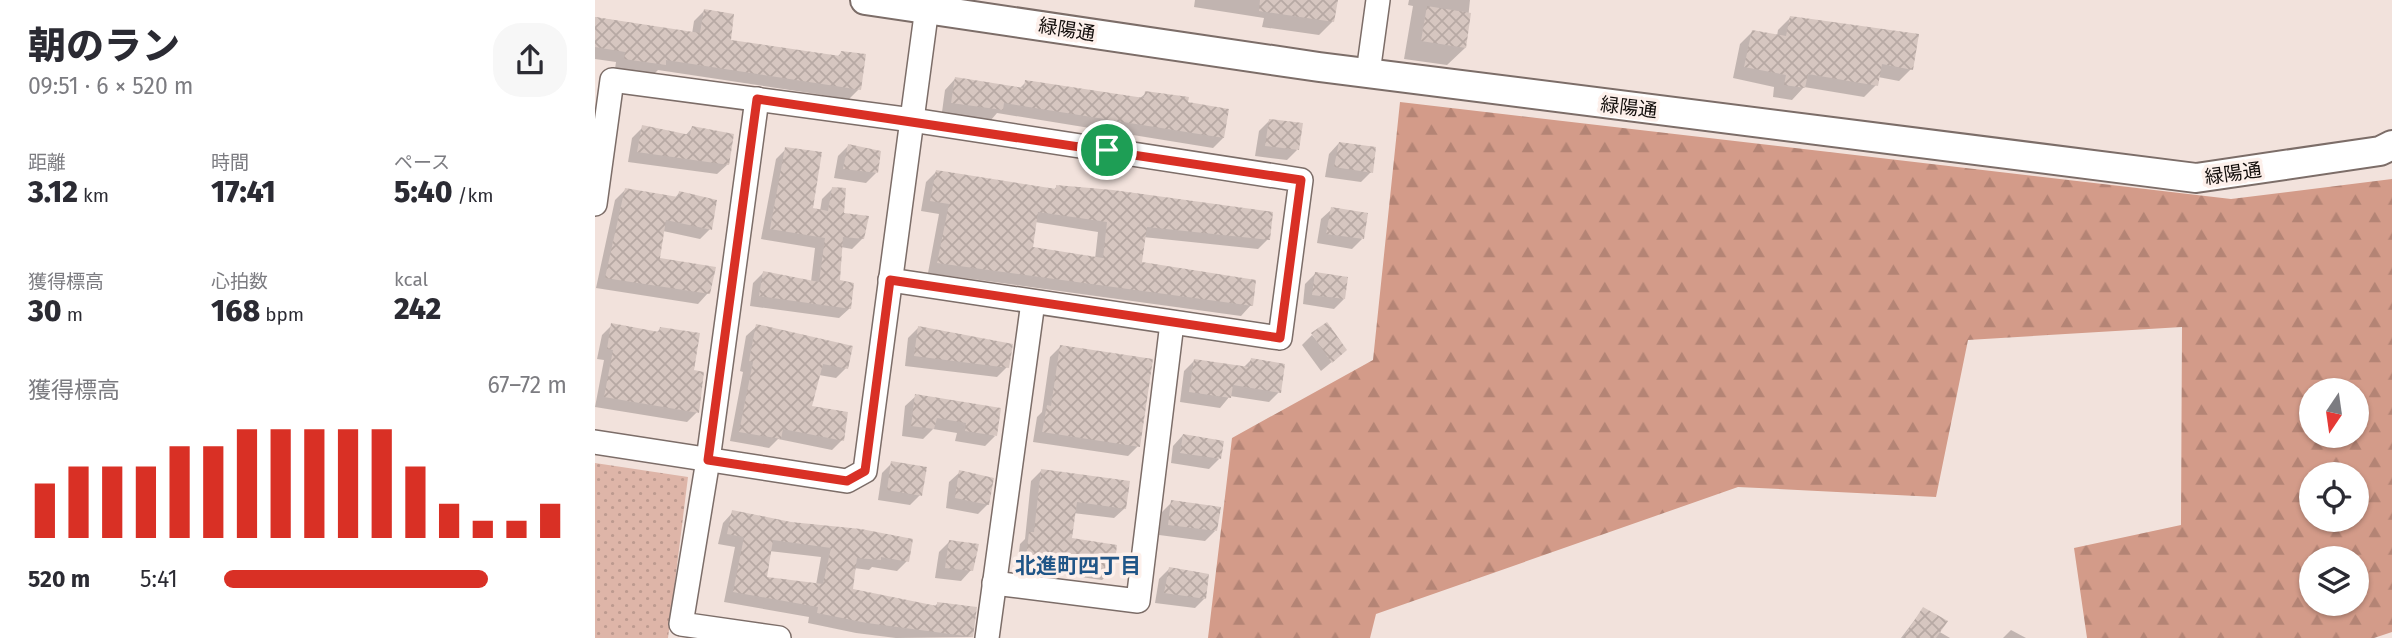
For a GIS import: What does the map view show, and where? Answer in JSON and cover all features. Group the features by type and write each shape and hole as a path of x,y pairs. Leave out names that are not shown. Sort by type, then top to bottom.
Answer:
{"street":[{"name":"緑陽通","path":"865,0 928,4 1368,73 2196,178 2380,151 2392,145"},
{"path":"1368,73 1378,0"},
{"path":"595,442 847,481 865,471 928,4"},
{"path":"595,204 612,80 912,120 1301,180 1280,338 890,280"},
{"path":"757,99 708,460 681,624 779,638"},
{"path":"987,638 1033,302"},
{"path":"994,583 1138,601 1172,323"}],"green space":[{"path":"1400,102 2231,199 2392,179 2392,632 2374,638 2087,638 2074,548 2181,525 2182,327 1968,340 1936,497 1738,487 1376,614 1370,638 1208,638 1232,438 1373,360"}],"shaded area":[{"path":"595,463 688,477 668,638 595,638"}],"building":[{"path":"1260,0 1338,0 1334,22 1259,11"},
{"path":"1427,6 1471,13 1466,48 1421,41"},
{"path":"704,9 734,14 731,40 840,56 841,51 866,54 861,90 666,60 666,65 624,59 625,52 595,47 595,17 700,33"},
{"path":"1790,16 1919,34 1913,70 1882,64 1878,86 1808,74 1805,88 1784,85 1786,75 1744,67 1752,30 1786,36"},
{"path":"955,77 1024,88 1025,80 1144,98 1145,91 1189,97 1188,102 1229,109 1224,138 1004,103 1003,110 951,103"},
{"path":"1269,119 1303,123 1299,150 1265,146"},
{"path":"642,125 690,135 692,126 734,134 729,165 637,152"},
{"path":"1339,142 1376,147 1373,173 1334,167"},
{"path":"848,144 881,151 878,173 843,169"},
{"path":"785,147 822,152 813,208 828,211 832,187 846,188 844,213 869,216 864,239 843,237 840,280 854,283 851,309 759,296 763,271 819,282 825,238 770,229"},
{"path":"936,170 1056,189 1056,185 1113,190 1273,212 1270,240 1147,227 1142,262 1256,280 1253,306 937,263 949,204 930,201","holes":["1038,212 1107,222 1103,258 1033,247"]},
{"path":"625,188 678,197 679,191 717,200 712,230 666,220 660,258 716,267 710,294 605,278"},
{"path":"1331,207 1368,213 1364,239 1326,234"},
{"path":"1315,272 1348,277 1345,299 1312,295"},
{"path":"1327,322 1347,350 1332,363 1311,333"},
{"path":"611,323 659,332 660,327 700,333 694,370 704,372 699,413 604,397 613,350 607,349"},
{"path":"756,324 853,346 848,369 823,364 812,406 848,412 844,441 783,429 781,439 739,432 753,362 749,361"},
{"path":"918,326 1013,344 1009,368 914,356"},
{"path":"1060,345 1153,359 1140,447 1042,432 1047,405 1051,406"},
{"path":"1251,358 1285,364 1281,393 1233,385 1231,398 1189,392 1194,359 1249,367"},
{"path":"915,394 1001,408 997,436 965,431 966,423 937,418 934,429 911,426"},
{"path":"1183,434 1224,441 1221,459 1180,453"},
{"path":"891,461 927,467 922,496 887,490"},
{"path":"1041,469 1130,481 1126,509 1077,502 1072,538 1117,545 1114,570 1026,558 1029,532 1034,532"},
{"path":"959,470 994,478 989,505 955,498"},
{"path":"1171,500 1221,507 1217,531 1168,525"},
{"path":"732,510 791,522 861,529 913,539 909,562 881,557 881,560 857,558 853,589 937,606 937,602 977,607 973,637 867,623 817,613 818,607 733,592 744,537 727,534","holes":["773,540 831,548 823,584 767,577"]},
{"path":"949,540 979,544 973,571 945,568"},
{"path":"1169,567 1209,574 1206,599 1164,593"},
{"path":"1923,607 1948,621 1936,638 1903,638"}],"district":[{"name":"北進町四丁目","path":"1078,566"}],"route":[{"path":"757,99 1107,150 1301,180 1280,338 890,280 865,471 847,481 708,460 757,99"}]}
